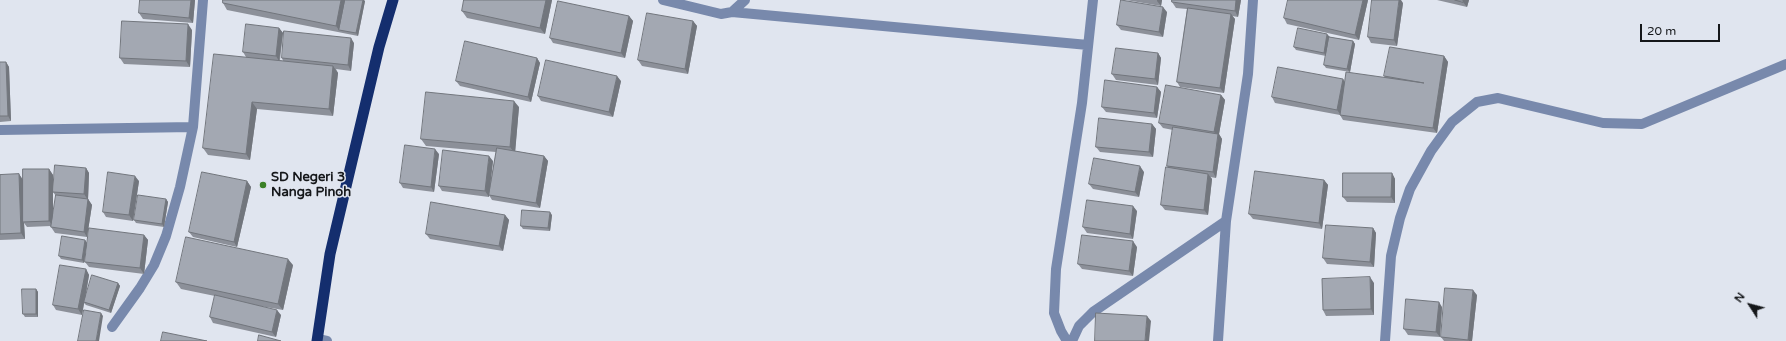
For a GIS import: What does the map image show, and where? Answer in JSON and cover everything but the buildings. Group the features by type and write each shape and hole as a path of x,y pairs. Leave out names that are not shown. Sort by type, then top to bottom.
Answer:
{"highway":[{"path":"321,340 330,254 379,47 393,0"}],"street":[{"path":"112,328 154,265 166,236 180,187 193,127 203,0"},
{"path":"663,0 721,14 732,12 1088,45"},
{"path":"732,12 745,0"},
{"path":"1067,341 1061,332 1054,313 1056,269 1082,102 1093,0"},
{"path":"1218,341 1226,221 1248,74 1253,0"},
{"path":"1385,341 1391,256 1400,218 1410,189 1431,151 1452,122 1477,102 1498,98 1604,123 1642,124 1786,64"},
{"path":"0,130 193,127"},
{"path":"1072,341 1080,326 1092,312 1226,221"}],"place":[{"name":"SD Negeri 3 Nanga Pinoh","path":"263,185"}]}
